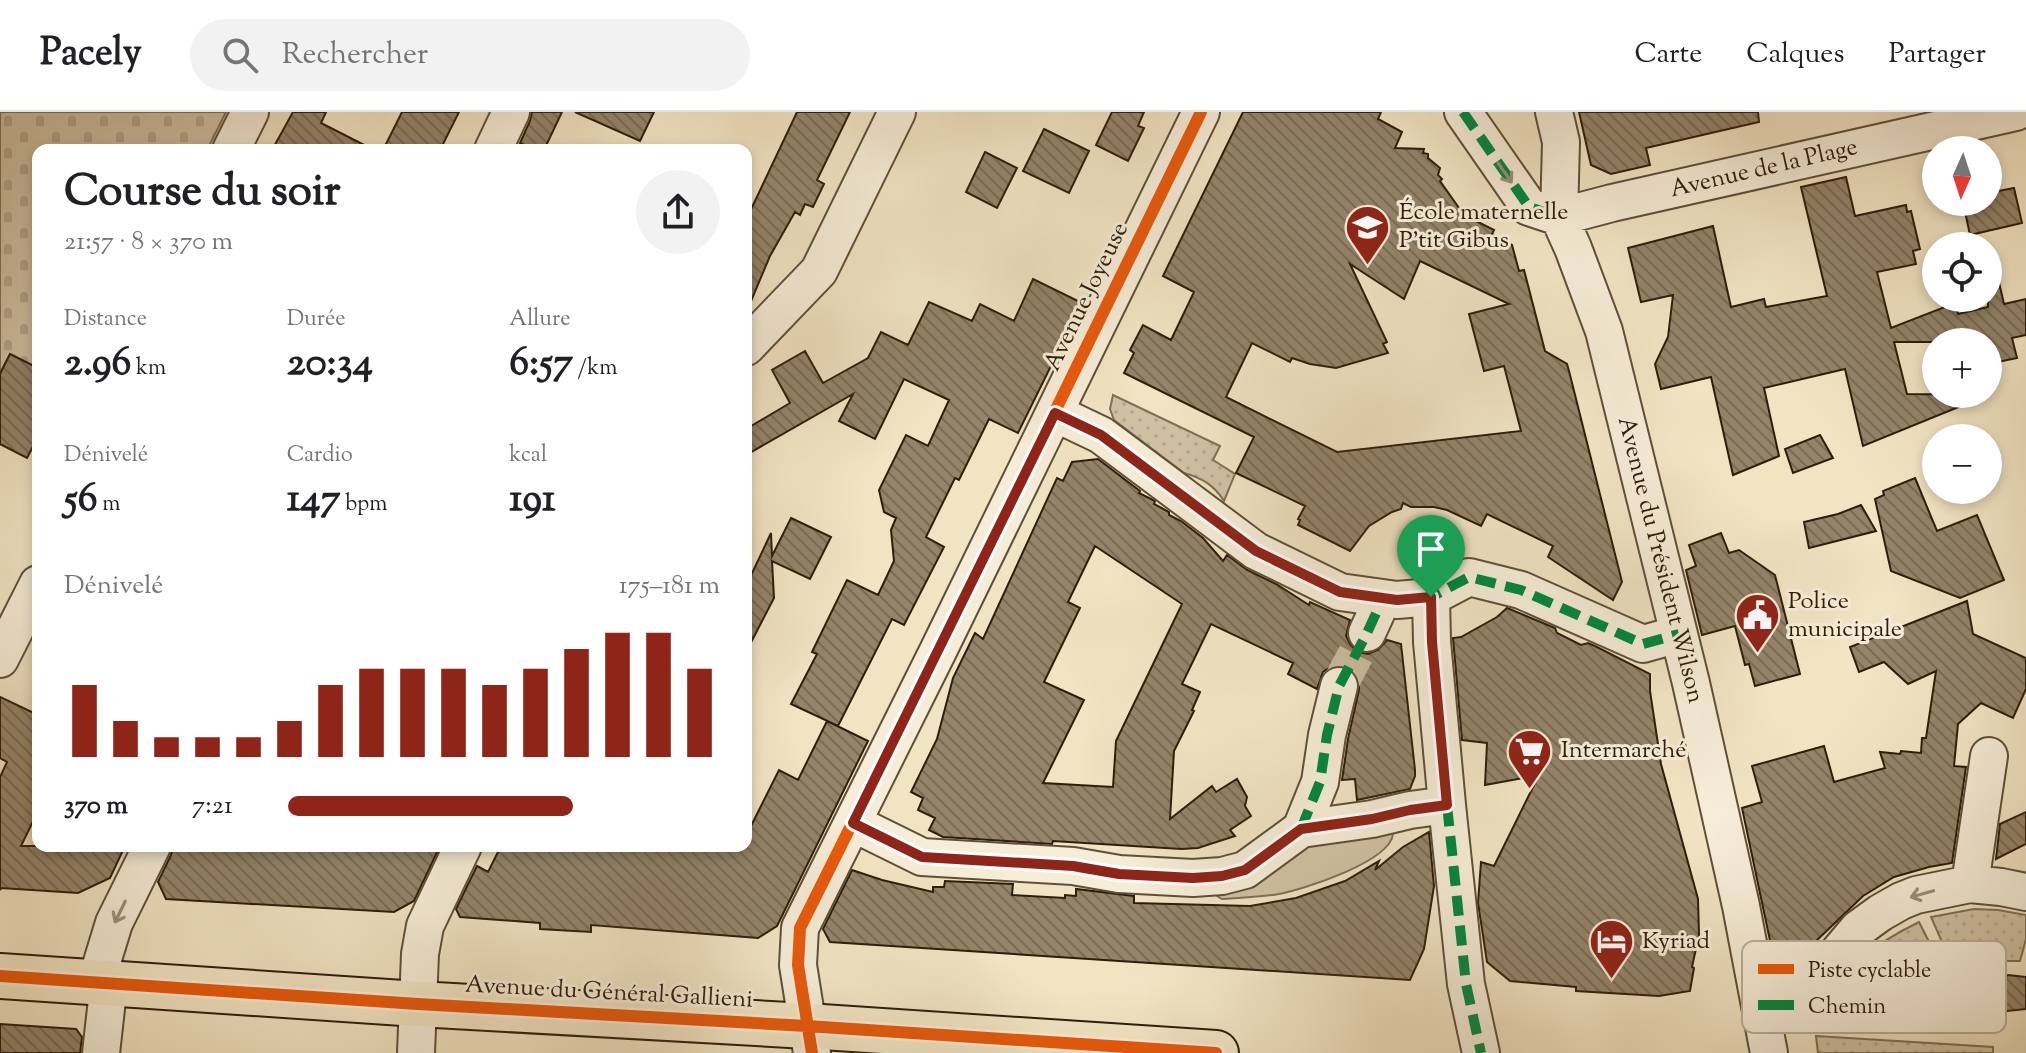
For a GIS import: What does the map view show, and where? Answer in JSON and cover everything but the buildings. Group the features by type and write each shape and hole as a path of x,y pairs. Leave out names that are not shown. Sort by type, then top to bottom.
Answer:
{"main road":[{"name":"Avenue du Général Gallieni","path":"0,976 418,1004 809,1039 1216,1053"}],"street":[{"path":"234,144 250,112"},
{"path":"496,144 511,112"},
{"path":"752,341 819,271 897,112"},
{"name":"Avenue Joyeuse","path":"809,1039 798,965 800,928 1201,112"},
{"path":"1463,112 1529,207 1559,217 1561,142 1554,112"},
{"name":"Avenue de la Plage","path":"1559,217 2016,112"},
{"name":"Avenue du Président Wilson","path":"1559,217 1604,331 1679,634 1748,941"},
{"path":"1055,413 1101,435 1256,551 1340,592 1397,600 1431,597 1469,577 1521,590 1643,644 1679,634"},
{"path":"0,659 32,596"},
{"path":"1431,597 1432,642 1466,984 1481,1053"},
{"path":"1367,633 1383,598"},
{"path":"1301,829 1320,782 1339,686"},
{"path":"1970,884 1989,756"},
{"path":"853,823 922,857 1073,866 1119,874 1193,878 1222,876 1245,870 1301,829 1447,805"},
{"path":"101,1053 103,982 114,923 149,852"},
{"path":"416,1053 420,954 425,926 460,852"},
{"path":"1848,941 1880,913 1916,895 1970,884 2026,892"}],"green space":[{"path":"0,112 226,112 210,144 32,144 32,365 10,354 0,373"},
{"path":"1113,395 1220,446 1213,460 1235,474 1224,501 1207,483 1184,473 1114,420 1110,409"},
{"path":"1390,830 1393,834 1388,844 1344,873 1272,895 1222,899 1217,896 1297,847"},
{"path":"1974,909 2026,915 2026,939 2020,961 2006,961 2006,941 1942,941 1931,917"},
{"path":"1919,922 1929,941 1886,941"},
{"path":"1816,1036 1993,1047 1993,1053 1818,1053"}],"tunnel":[{"path":"1339,686 1367,633"}],"marked path":[{"path":"1463,112 1529,207 1559,217"},
{"path":"1055,413 1101,435 1256,551 1340,592 1397,600 1431,597 1469,577 1521,590 1643,644 1679,634"},
{"path":"1431,597 1432,642 1466,984 1481,1053"},
{"path":"1301,829 1320,782 1339,686 1383,598"},
{"path":"853,823 922,857 1073,866 1119,874 1193,878 1222,876 1245,870 1301,829 1447,805"}],"cycle path":[{"path":"812,1053 798,965 800,928 1201,112"},
{"path":"0,976 1216,1053"}],"place":[{"name":"École maternelle P'tit Gibus","path":"1368,266"},
{"name":"Police municipale","path":"1757,655"},
{"name":"Intermarché","path":"1530,790"},
{"name":"Kyriad","path":"1611,981"}],"route":[{"path":"1055,413 1101,435 1256,551 1340,592 1397,600 1431,597 1432,642 1447,805 1301,829 1245,870 1222,876 1193,878 1119,874 1073,866 922,857 853,823 1055,413"}]}
